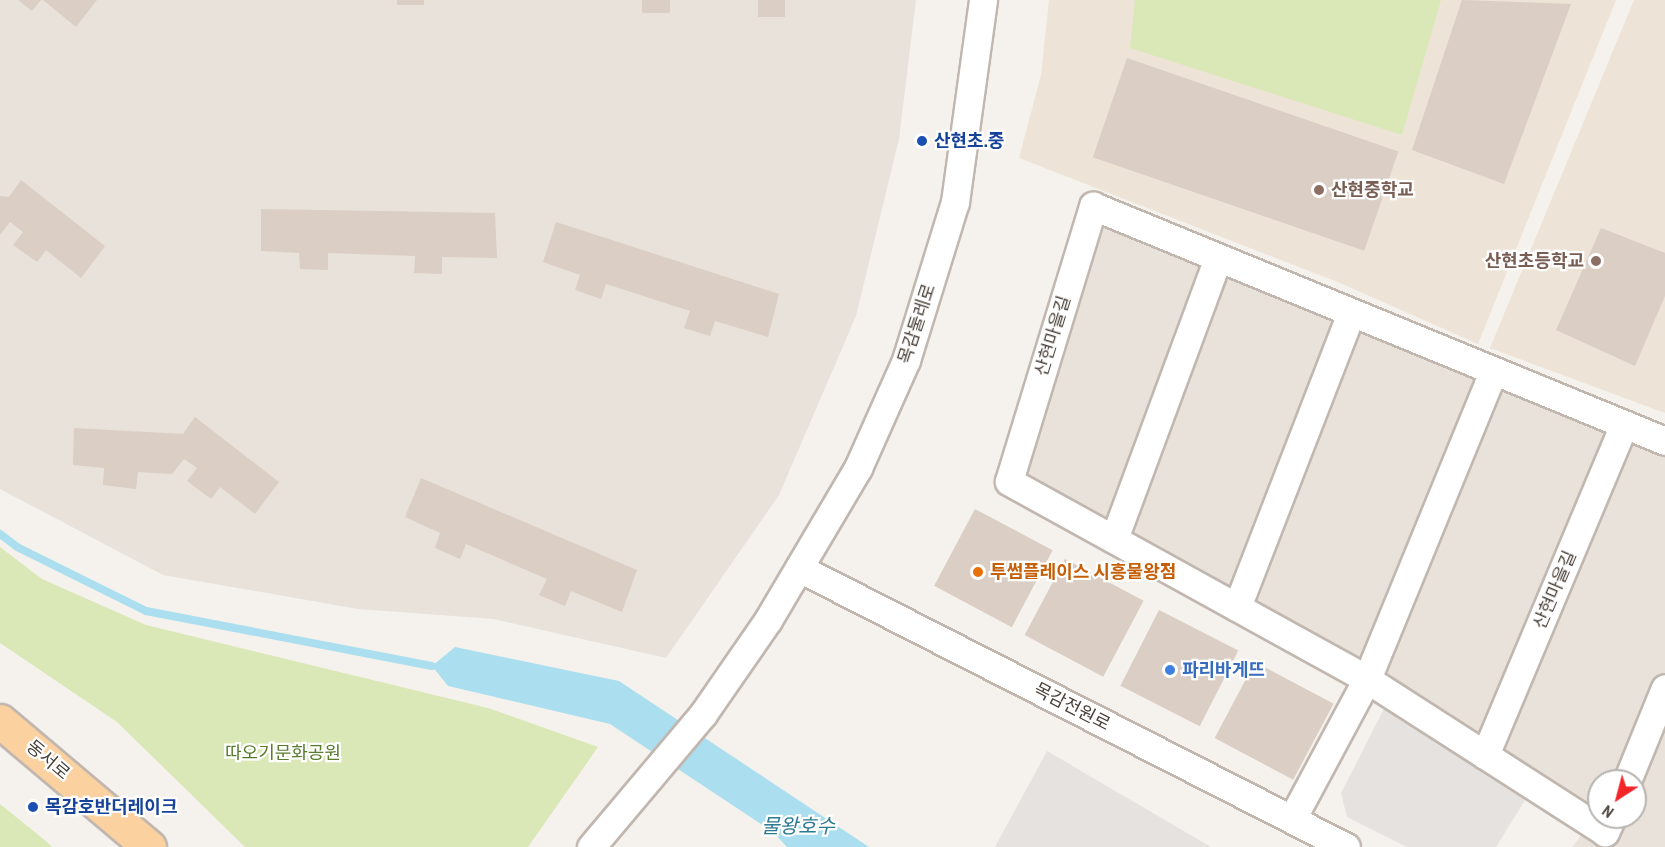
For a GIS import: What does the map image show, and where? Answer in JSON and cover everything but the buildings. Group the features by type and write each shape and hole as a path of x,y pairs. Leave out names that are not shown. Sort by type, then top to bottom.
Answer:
{"main road":[{"name":"동서로","path":"0,721 149,847"}],"street":[{"name":"목감둘레로","path":"595,841 703,714 768,620 858,468 906,360 955,202 983,0"},
{"name":"산현마을길","path":"1587,820 1367,679 1009,481 1093,206 1665,441"},
{"path":"1114,539 1218,258"},
{"path":"1237,607 1351,313"},
{"path":"1292,819 1367,679 1493,372"},
{"name":"산현마을길","path":"1485,755 1624,425"},
{"name":"목감전원로","path":"799,568 1346,847"},
{"path":"1632,769 1665,688"},
{"path":"102,806 128,847"}],"shaded area":[{"path":"0,0 916,0 899,139 856,316 779,495 666,658 494,619 358,609 163,575 0,489"},
{"name":"산현중학교","path":"1049,0 1616,0 1478,344 1340,283 1019,158 1041,75"},
{"name":"산현초등학교","path":"1634,0 1665,0 1665,413 1490,348"},
{"path":"1097,225 1665,454 1665,847 1572,847 1587,828 1647,829 1647,769 1587,769 1587,812 1020,475"},
{"path":"1387,703 1527,797 1496,847 1407,847 1347,817 1341,793"},
{"path":"1047,751 1211,847 995,847"}],"green space":[{"path":"1135,0 1441,0 1402,135 1130,48"},
{"name":"따오기문화공원","path":"0,547 42,579 146,625 488,708 598,747 528,847 245,847 117,722 0,643"},
{"path":"0,804 47,842 52,847 0,847"}],"water":[{"name":"물왕호수","path":"455,647 619,681 869,847 787,847 773,832 610,724 448,686 432,666"}],"waterway":[{"path":"0,534 17,547 146,611 432,666"}],"place":[{"name":"산현초.중","path":"922,141"},
{"name":"산현중학교","path":"1319,190"},
{"name":"산현초등학교","path":"1596,261"},
{"name":"투썸플레이스 시흥물왕점","path":"978,572"},
{"name":"파리바게뜨","path":"1170,670"},
{"name":"목감호반더레이크","path":"33,807"}]}
